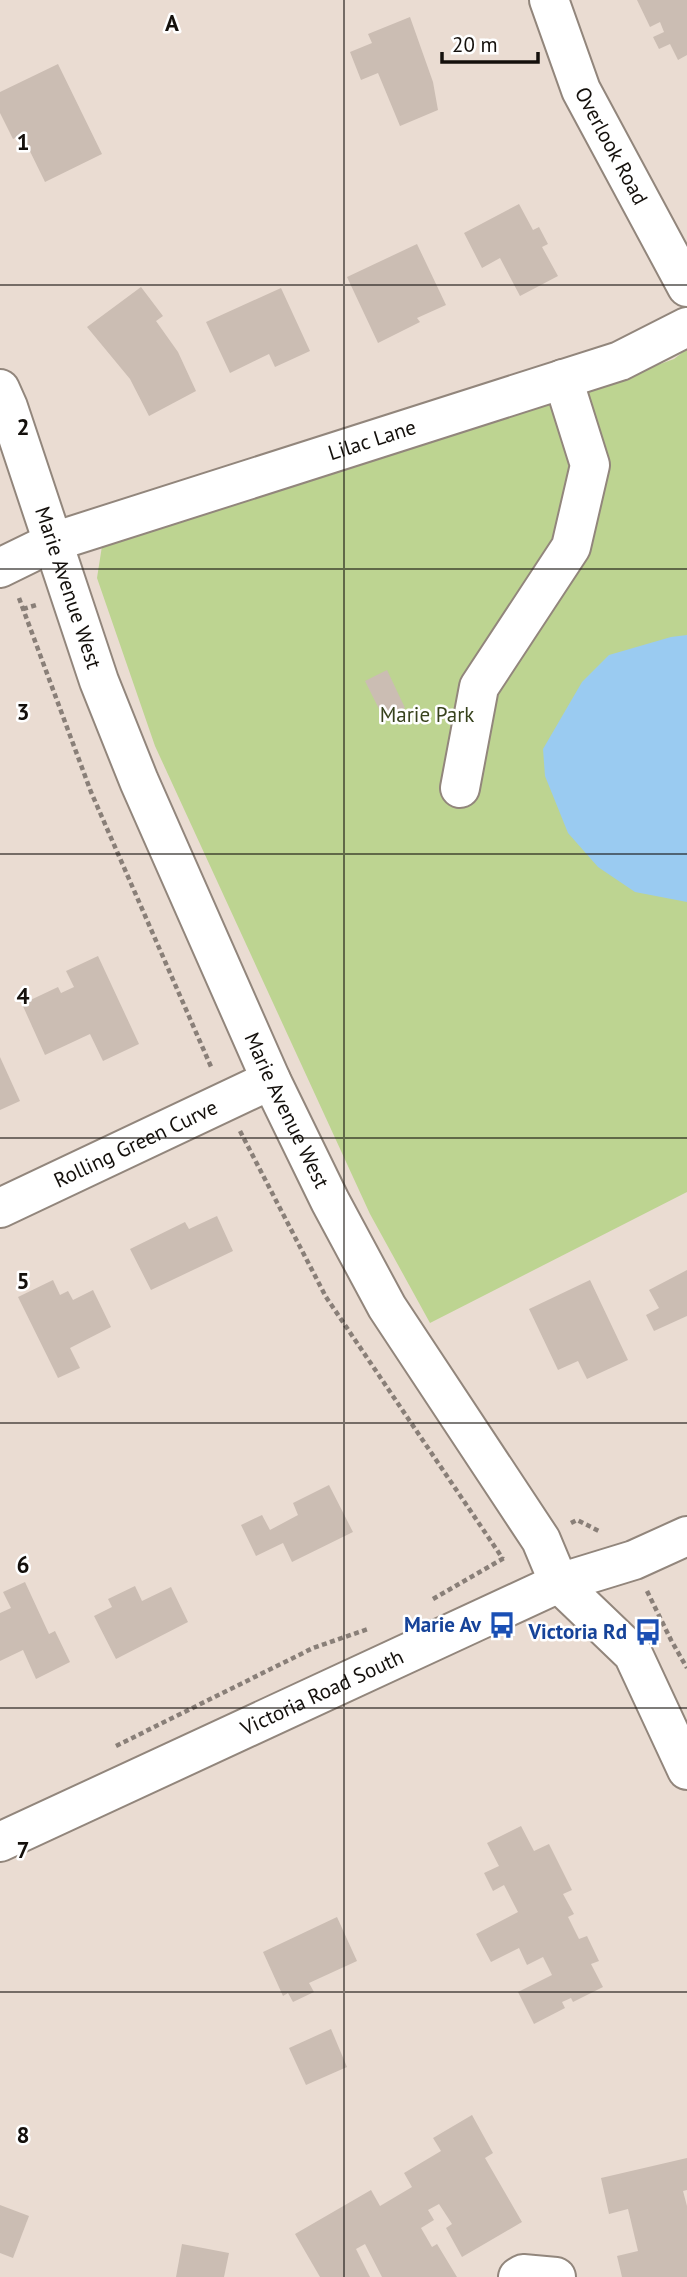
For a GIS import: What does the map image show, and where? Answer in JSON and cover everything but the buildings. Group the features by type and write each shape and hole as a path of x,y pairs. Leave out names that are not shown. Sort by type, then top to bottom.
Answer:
{"street":[{"name":"Overlook Road","path":"549,0 581,90 687,288"},
{"name":"Lilac Lane","path":"0,568 52,541 620,361 687,327"},
{"path":"460,788 479,687 571,547 590,465 563,379"},
{"name":"Marie Avenue West","path":"0,389 99,681 139,781 271,1080 330,1201 387,1307 541,1540 559,1583 633,1654 687,1770"},
{"name":"Rolling Green Curve","path":"0,1208 271,1080"},
{"name":"Victoria Road South","path":"0,1842 559,1583 634,1560 687,1536"},
{"path":"518,2277 523,2274 556,2277"}],"path":[{"path":"568,1516 577,1520"},
{"path":"425,1603 503,1559"},
{"path":"649,1593 687,1668"},
{"path":"112,1748 313,1648 380,1625"}],"green space":[{"name":"Marie Park","path":"687,349 687,1192 430,1323 370,1214 155,746 97,578 102,546 535,409 674,359"}],"water":[{"path":"687,635 687,902 635,892 598,867 568,833 545,776 543,749 582,682 609,655"}],"place":[{"name":"Marie Av","path":"502,1625"},
{"name":"Victoria Rd","path":"648,1632"}]}
